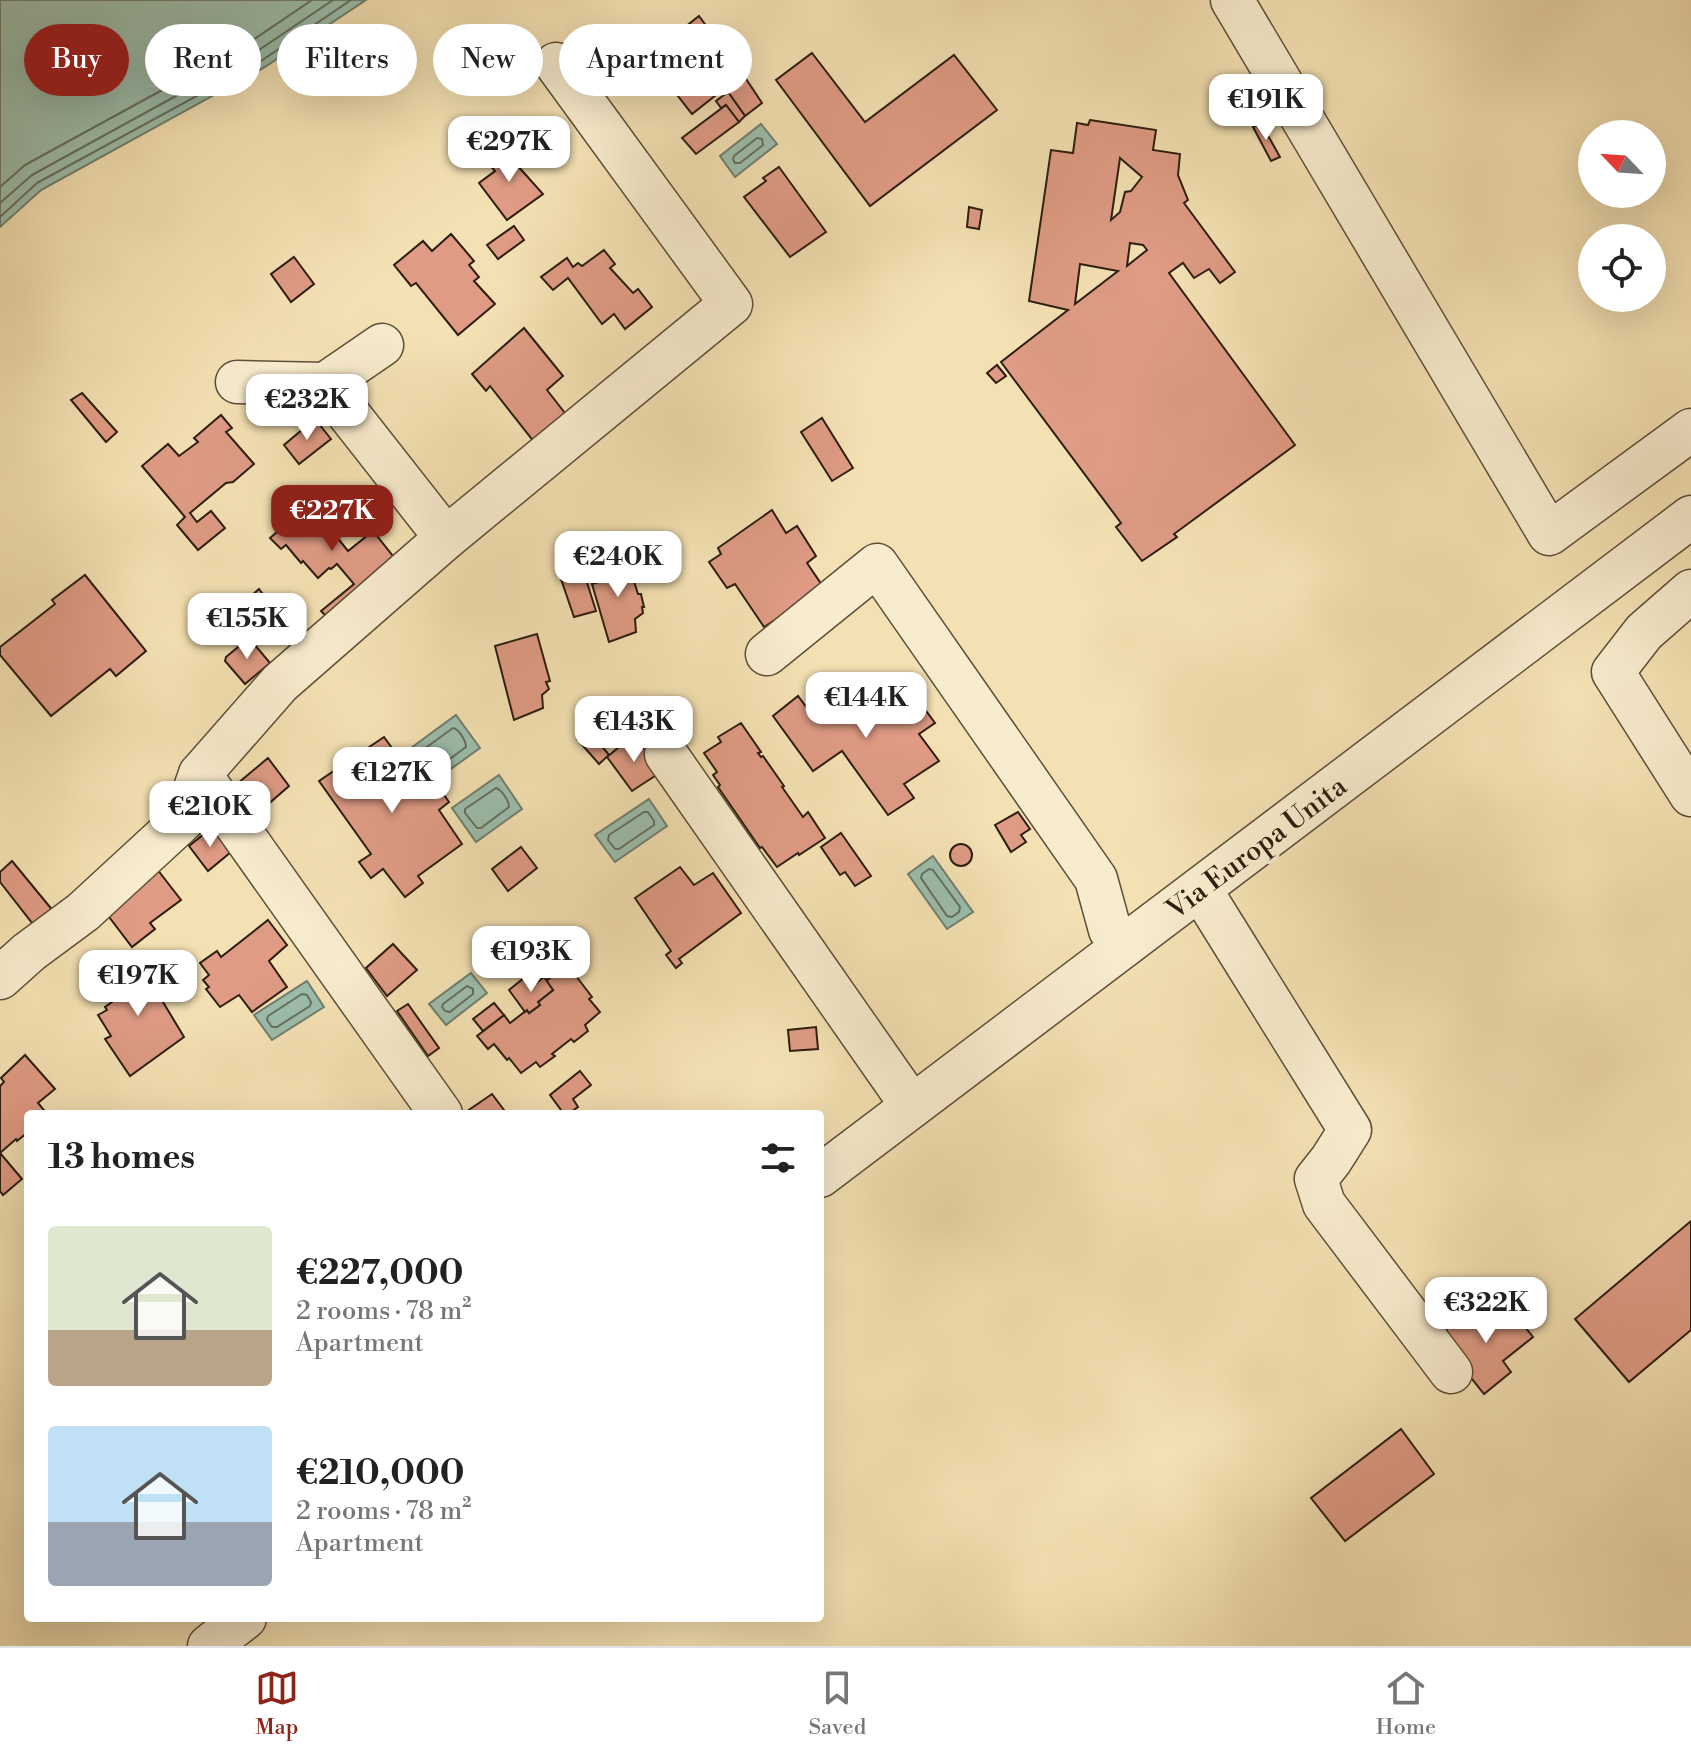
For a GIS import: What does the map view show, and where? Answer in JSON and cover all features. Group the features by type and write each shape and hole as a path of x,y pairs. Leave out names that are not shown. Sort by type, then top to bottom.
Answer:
{"street":[{"path":"1232,0 1549,534 1691,430"},
{"path":"0,978 83,912 184,819 200,774 280,683 446,538 731,304 556,64"},
{"path":"237,382 325,384 382,345"},
{"path":"325,384 446,538"},
{"name":"Via Europa Unita","path":"824,1173 1691,517"},
{"path":"767,654 877,565 1096,879 1110,930 1122,947"},
{"path":"1691,591 1644,632 1613,672 1691,795"},
{"path":"666,754 912,1106"},
{"path":"200,774 438,1110"},
{"path":"1200,889 1350,1130 1316,1179 1324,1204 1451,1372"},
{"path":"209,1646 240,1622"}],"water":[{"path":"0,0 366,0 330,24 277,24 277,59 261,69 261,24 145,24 145,96 212,96 41,190 0,227"},
{"path":"761,124 777,144 735,177 720,156"},
{"path":"456,715 480,748 434,781 411,748"},
{"path":"499,775 522,809 476,842 452,808"},
{"path":"649,799 667,826 615,862 595,835"},
{"path":"933,856 973,912 947,929 908,874"},
{"path":"471,973 487,993 446,1025 429,1004"},
{"path":"307,981 324,1007 272,1040 254,1015"}],"building":[{"path":"699,16 705,24 689,24"},
{"path":"812,53 865,122 954,55 997,110 870,206 776,80"},
{"path":"752,88 762,103 745,116 731,96 752,96"},
{"path":"678,96 715,96 692,114"},
{"path":"723,96 731,96 745,116 739,122 726,105 721,108 716,101"},
{"path":"726,105 739,122 696,154 682,138"},
{"path":"1090,120 1156,130 1153,150 1180,154 1178,175 1188,200 1184,203 1235,272 1220,283 1209,269 1194,278 1183,263 1169,273 1295,445 1142,561 1116,527 1121,523 1001,362 1068,310 1029,301 1051,150 1073,153 1077,123 1088,125","holes":["1120,158 1142,177 1131,191 1125,192 1120,212 1111,220","1130,243 1143,245 1147,250 1127,266","1080,264 1118,271 1075,304"]},
{"path":"1261,123 1280,157 1271,161 1253,127"},
{"path":"508,146 521,160 516,164 543,194 507,220 479,183 495,171 487,162"},
{"path":"779,167 826,232 790,257 744,197"},
{"path":"969,207 982,210 979,229 967,227"},
{"path":"514,226 524,240 498,259 487,245"},
{"path":"451,234 474,261 469,265 479,277 474,281 495,304 458,335 416,283 411,286 394,265 423,241 432,251"},
{"path":"604,250 615,264 610,268 633,293 638,289 652,307 625,329 614,314 602,324 568,278 553,290 541,277 567,258 573,267 578,263 582,266"},
{"path":"294,257 314,284 291,302 271,274"},
{"path":"524,328 563,376 547,390 568,417 535,443 490,386 486,391 472,374"},
{"path":"997,365 1006,376 996,383 987,373"},
{"path":"82,393 117,432 106,442 71,400"},
{"path":"221,415 232,428 226,432 254,464 190,513 197,522 211,511 225,528 198,550 177,525 185,517 142,466 168,444 179,456 198,442 194,438"},
{"path":"822,418 853,468 832,481 801,432"},
{"path":"315,419 331,439 299,464 284,445"},
{"path":"316,502 328,516 323,520 348,551 373,531 396,560 330,620 321,611 354,584 337,564 318,578 286,545 281,549 270,538 278,531 274,525 292,511 297,517"},
{"path":"772,510 786,533 797,526 816,556 807,563 824,588 764,627 735,584 727,588 709,562 721,554 718,548"},
{"path":"632,560 636,574 632,575 638,594 641,594 643,613 635,619 636,632 609,642 592,584 602,581 598,567"},
{"path":"584,573 596,611 574,617 561,579"},
{"path":"85,575 146,651 116,676 110,669 51,716 0,655 0,647 55,604 52,600"},
{"path":"259,589 279,615 256,633 237,608"},
{"path":"537,634 550,681 546,682 549,689 542,695 543,708 514,720 495,646"},
{"path":"249,638 270,663 245,684 225,661"},
{"path":"880,678 906,714 921,704 935,723 919,734 939,761 904,784 914,798 888,815 842,751 813,771 773,716 798,696 816,720"},
{"path":"741,723 803,817 808,812 825,838 777,867 760,848 718,787 720,785 713,775 717,772 704,753 721,742 718,737"},
{"path":"588,729 609,755 599,764 577,739"},
{"path":"384,737 426,795 437,785 449,802 439,810 462,844 418,876 423,883 405,897 383,869 371,878 359,862 371,854 319,781"},
{"path":"630,738 639,742 661,772 632,791 607,757"},
{"path":"268,758 289,786 258,813 237,784"},
{"path":"1018,812 1030,829 1021,835 1026,842 1011,852 995,825"},
{"path":"214,826 231,852 208,871 189,846"},
{"path":"841,833 871,876 855,886 845,872 840,875 821,847"},
{"path":"957,844 965,844 972,855 965,866 957,866 950,859 950,851"},
{"path":"521,847 537,868 508,891 492,869"},
{"path":"12,861 54,912 36,928 0,882 0,872"},
{"path":"680,867 694,885 713,873 741,913 679,959 682,963 676,968 666,955 671,951 635,898"},
{"path":"157,869 181,900 150,923 155,929 132,947 106,913"},
{"path":"268,920 287,945 269,961 287,987 252,1012 239,995 220,1007 206,989 209,987 203,980 209,975 200,963 217,951 221,957"},
{"path":"393,944 417,970 387,996 366,968"},
{"path":"563,948 573,960 546,981 537,968"},
{"path":"139,953 155,979 151,982 184,1037 130,1076 105,1039 111,1036 98,1015 123,994 109,973"},
{"path":"573,960 582,971 576,976 600,1012 585,1025 588,1031 574,1042 571,1039 540,1067 536,1062 521,1073 494,1044 488,1049 477,1036 504,1015 510,1023 527,1010 529,1013 540,1005 538,1002 553,990 546,981"},
{"path":"544,977 553,990 538,1002 540,1005 529,1013 527,1010 525,1012 509,990 524,978 531,987"},
{"path":"494,1003 504,1015 483,1031 473,1019"},
{"path":"408,1004 439,1048 428,1056 397,1011"},
{"path":"816,1027 818,1049 790,1051 788,1030"},
{"path":"25,1055 55,1089 38,1103 44,1110 24,1110 24,1135 0,1153 0,1086 4,1082 1,1078"},
{"path":"580,1071 591,1085 573,1099 578,1107 574,1110 561,1110 550,1095"},
{"path":"492,1094 504,1110 469,1110"},
{"path":"0,1153 22,1179 3,1195 0,1191"},
{"path":"1691,1221 1691,1330 1629,1382 1575,1319"},
{"path":"1507,1304 1533,1337 1503,1361 1511,1372 1484,1394 1438,1336 1468,1312 1477,1325"},
{"path":"1401,1429 1434,1474 1345,1541 1311,1498"}]}
